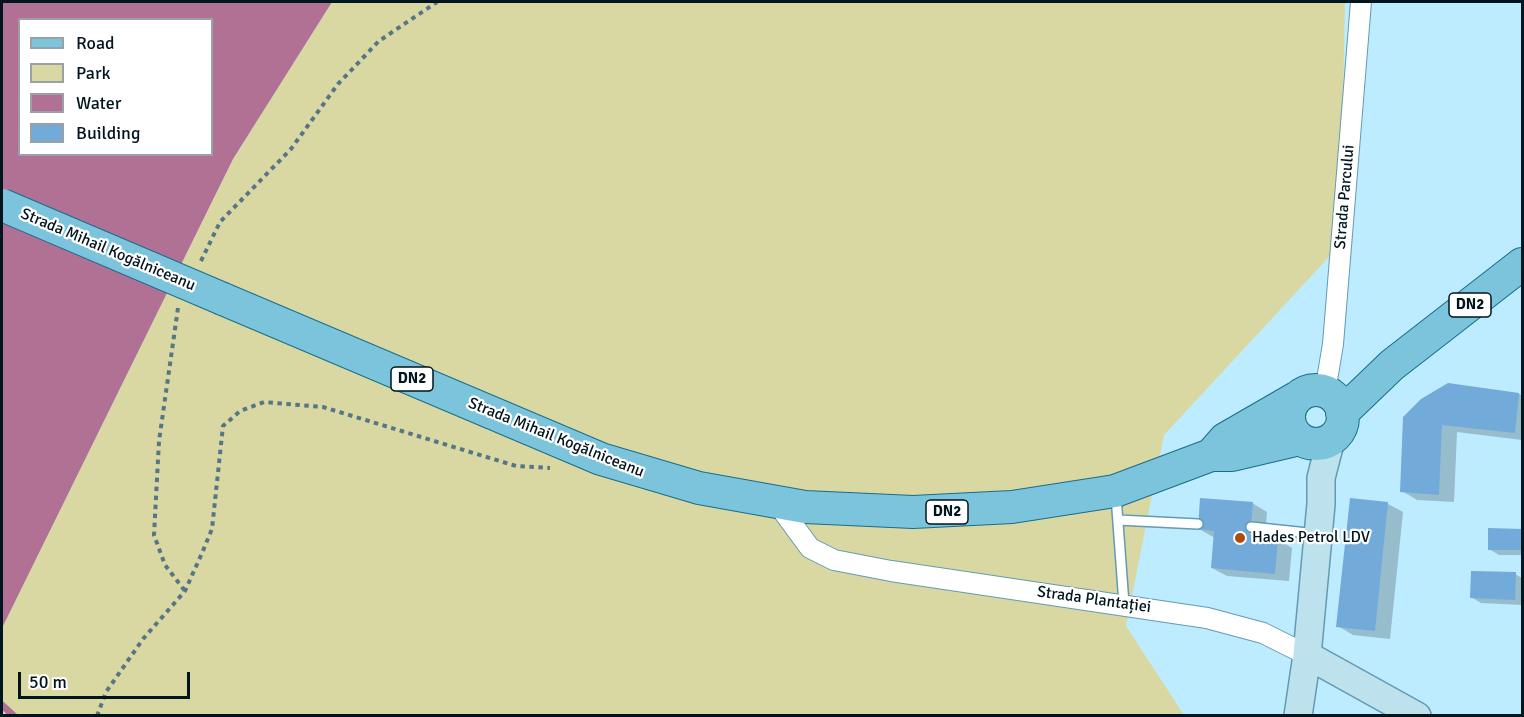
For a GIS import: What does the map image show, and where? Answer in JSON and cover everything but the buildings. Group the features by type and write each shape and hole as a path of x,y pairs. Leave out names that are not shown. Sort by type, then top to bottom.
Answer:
{"main road":[{"name":"Strada Mihail Kogălniceanu","path":"2,205 601,459 699,488 777,503 845,511 964,511 1012,507 1117,505 1211,455 1225,439 1319,417"},
{"name":"DN2","path":"1319,417 1392,365 1522,264"},
{"name":"Strada Mihail Kogălniceanu","path":"1211,455 1232,455 1319,417"},
{"path":"1298,716 1307,655 1318,534 1321,478 1319,417"},
{"name":"Strada Plantației","path":"1307,655 1417,716"}],"street":[{"name":"Strada Parcului","path":"1319,417 1334,344 1361,2"},
{"name":"Strada Plantației","path":"777,503 810,548 834,560 891,572 1124,604 1207,618 1263,633 1307,655"}],"lane":[{"path":"1124,604 1117,505 1198,524"},
{"path":"1251,527 1318,534"}],"path":[{"path":"196,270 220,222 291,149 338,84 379,41 437,2"},
{"path":"182,299 177,309 159,441 154,535 165,565 185,591"},
{"path":"97,716 106,692 143,639 185,591 212,529 223,426 240,411 264,402 323,407 516,466 557,466"}],"green space":[{"path":"332,2 1345,2 1340,245 1164,435 1126,626 1184,715 2,715 2,628 233,159"}],"water":[{"path":"2,2 332,2 233,159 2,628"}],"waterway":[{"path":"2,705 14,716"}],"place":[{"name":"Hades Petrol LDV","path":"1240,538"}]}
